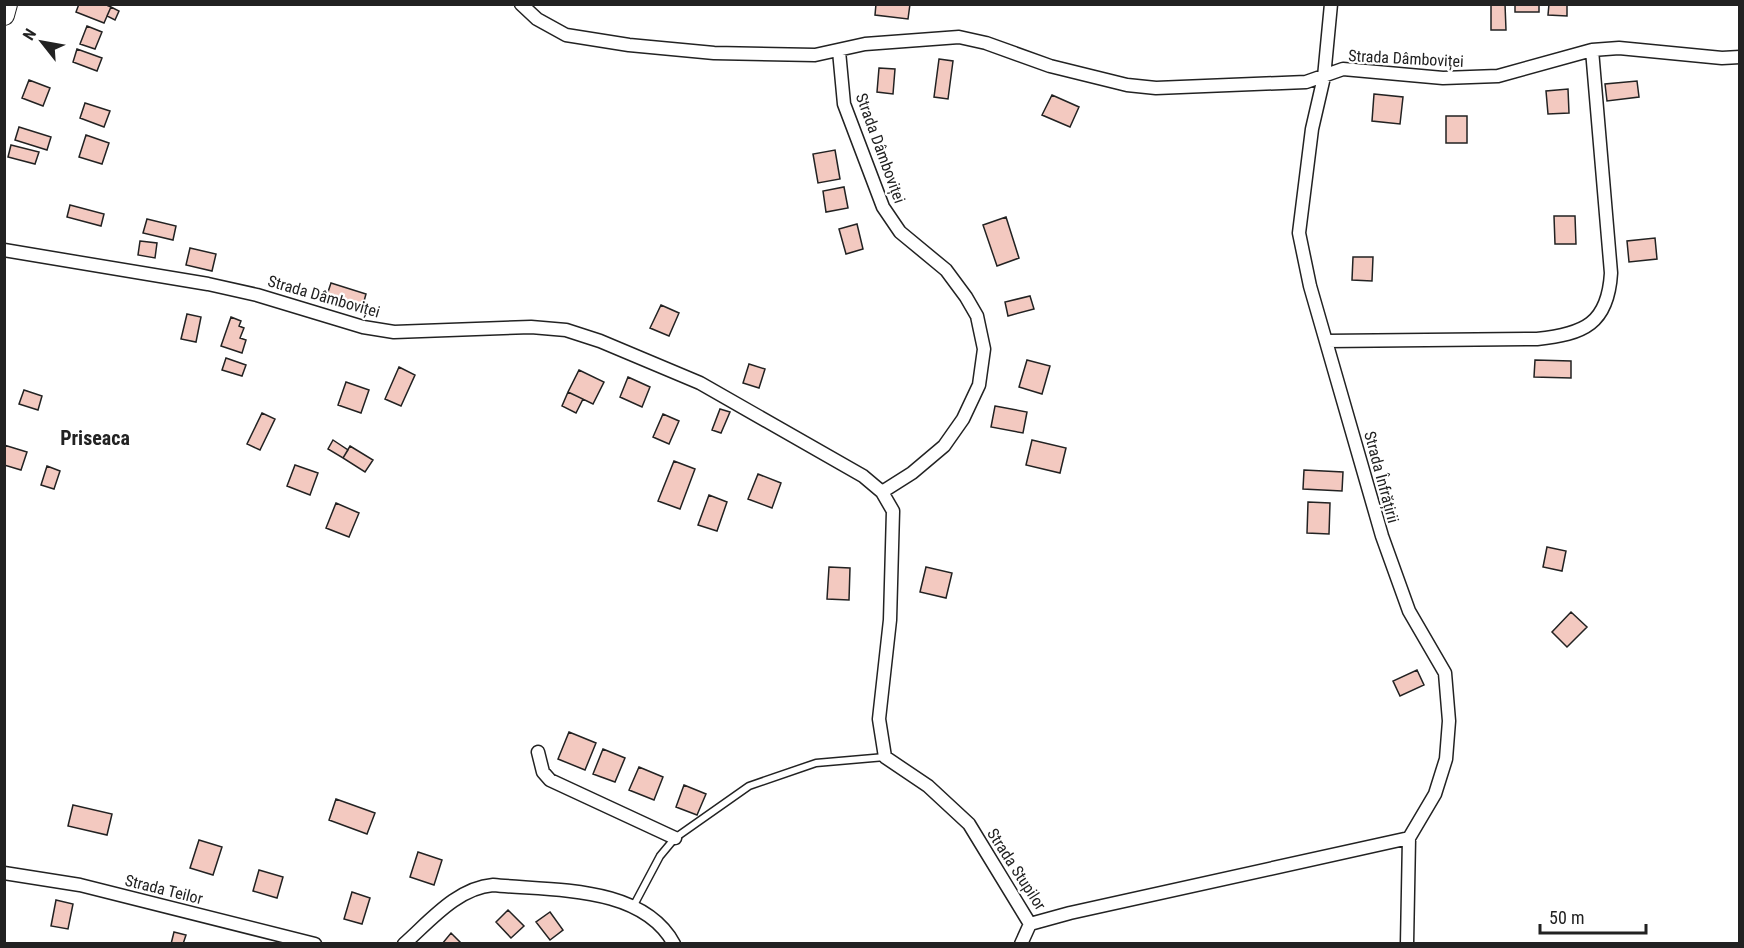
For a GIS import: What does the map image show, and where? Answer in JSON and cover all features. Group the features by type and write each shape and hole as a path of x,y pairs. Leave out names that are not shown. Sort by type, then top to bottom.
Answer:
{"main road":[{"path":"4,15 7,4"}],"street":[{"path":"521,4 537,19 566,35 629,45 714,53 815,55 839,51"},
{"name":"Strada Înfrățirii","path":"1331,4 1324,77 1312,129 1299,233 1326,341 1382,536 1409,611 1445,673 1449,721 1446,759 1435,794 1409,838 1407,944"},
{"name":"Strada Dâmboviței","path":"4,250 208,284 257,295 363,327 394,332 531,327 566,330 600,341 700,382 863,476 882,492 912,473 944,446 963,419 979,385 984,349 977,316 966,297 946,270 900,232 883,207 844,104 839,51 865,44 959,37 986,43 1050,66 1127,85 1156,88 1306,82 1343,69 1443,78 1498,76 1592,50 1619,48 1722,58 1740,57"},
{"path":"1326,341 1537,339 1583,330 1594,323 1610,290 1611,273 1592,50"},
{"path":"882,492 893,511 890,620 879,719 885,757"},
{"path":"538,752 543,772 550,780 675,838"},
{"name":"Strada Stupilor","path":"885,757 928,786 969,824 1030,924 1070,913 1409,838"},
{"name":"Strada Teilor","path":"4,873 81,885 315,944"},
{"path":"404,944 462,894 480,886 493,885 613,897 634,905 666,928 675,944"},
{"path":"1021,944 1030,924"}],"lane":[{"path":"634,905 660,856 675,838 749,786 816,763 885,757"}],"building":[{"path":"79,4 104,4 111,7 104,23 76,12"},
{"path":"876,4 910,4 908,19 875,15"},
{"path":"1491,4 1505,4 1506,30 1491,30"},
{"path":"1515,4 1539,4 1539,12 1515,12"},
{"path":"1549,4 1567,4 1567,16 1548,15"},
{"path":"111,7 119,11 115,20 107,16"},
{"path":"87,26 102,32 95,49 80,44"},
{"path":"77,49 102,58 97,71 73,62"},
{"path":"939,59 953,61 948,99 934,97"},
{"path":"879,68 895,69 893,94 877,92"},
{"path":"29,80 50,88 43,106 22,98"},
{"path":"1637,81 1639,97 1607,101 1605,84"},
{"path":"1568,89 1569,113 1548,114 1546,91"},
{"path":"1374,94 1403,97 1400,124 1372,121"},
{"path":"1052,95 1079,107 1070,127 1042,115"},
{"path":"85,103 110,111 104,127 80,118"},
{"path":"1446,116 1467,116 1467,143 1446,143"},
{"path":"19,127 51,137 47,150 15,140"},
{"path":"86,135 109,143 102,164 79,157"},
{"path":"11,145 39,152 35,164 8,157"},
{"path":"835,150 840,179 818,183 813,154"},
{"path":"844,187 848,208 826,212 823,191"},
{"path":"70,205 104,214 101,226 67,217"},
{"path":"1554,216 1575,216 1576,244 1555,244"},
{"path":"1006,217 1019,258 997,266 983,225"},
{"path":"147,219 176,226 173,240 143,233"},
{"path":"857,224 863,249 846,254 839,229"},
{"path":"1655,238 1657,259 1629,262 1627,241"},
{"path":"140,241 157,243 155,258 138,255"},
{"path":"190,248 216,254 212,271 186,265"},
{"path":"1353,257 1373,257 1372,281 1352,280"},
{"path":"331,283 366,294 361,312 325,301"},
{"path":"1030,296 1034,309 1008,316 1005,302"},
{"path":"661,305 679,313 669,336 650,328"},
{"path":"187,314 201,317 196,342 181,339"},
{"path":"231,317 241,321 239,326 244,328 240,338 246,340 242,353 221,346"},
{"path":"226,358 246,365 242,376 222,370"},
{"path":"1027,360 1050,366 1042,394 1019,387"},
{"path":"1535,360 1571,361 1571,378 1534,377"},
{"path":"749,364 765,369 759,388 743,383"},
{"path":"399,367 415,375 401,406 385,399"},
{"path":"579,370 604,382 593,404 568,392"},
{"path":"628,377 650,387 642,407 620,397"},
{"path":"346,382 369,390 361,413 338,405"},
{"path":"24,390 42,396 38,410 19,404"},
{"path":"568,392 583,399 576,413 562,406"},
{"path":"995,406 1027,412 1023,433 991,427"},
{"path":"720,409 730,412 721,433 712,430"},
{"path":"262,413 275,419 260,450 247,444"},
{"path":"663,414 679,421 669,444 653,437"},
{"path":"333,440 348,450 343,458 328,449"},
{"path":"1032,440 1066,448 1060,473 1026,465"},
{"path":"4,445 27,452 21,470 4,465"},
{"path":"350,446 373,460 365,472 343,458"},
{"path":"674,461 695,469 680,509 658,501"},
{"path":"295,465 318,473 310,495 287,486"},
{"path":"47,466 60,471 54,489 41,485"},
{"path":"1304,470 1343,472 1342,491 1303,489"},
{"path":"758,474 781,483 772,508 748,499"},
{"path":"709,495 727,502 717,531 698,525"},
{"path":"1308,502 1330,503 1329,534 1307,533"},
{"path":"336,503 359,513 349,537 326,528"},
{"path":"1547,547 1566,551 1562,571 1543,567"},
{"path":"829,567 850,568 849,600 827,599"},
{"path":"926,567 952,573 946,598 920,592"},
{"path":"1571,612 1587,627 1567,647 1552,632"},
{"path":"1417,670 1424,685 1400,696 1393,681"},
{"path":"569,732 596,743 585,770 558,759"},
{"path":"603,749 625,758 615,782 593,774"},
{"path":"639,767 663,777 654,800 629,790"},
{"path":"684,785 706,794 697,815 676,807"},
{"path":"336,799 375,813 367,834 329,820"},
{"path":"73,805 112,814 107,835 68,826"},
{"path":"199,840 222,847 213,875 190,868"},
{"path":"418,852 442,860 434,885 410,877"},
{"path":"259,870 283,877 277,898 253,891"},
{"path":"352,892 370,898 362,924 344,919"},
{"path":"56,900 73,904 68,929 51,926"},
{"path":"508,910 524,926 511,938 496,922"},
{"path":"550,912 563,930 550,940 536,922"},
{"path":"174,932 186,935 183,944 171,944"},
{"path":"451,933 462,944 442,944"}],"district":[{"name":"Priseaca","path":"95,438"}]}
